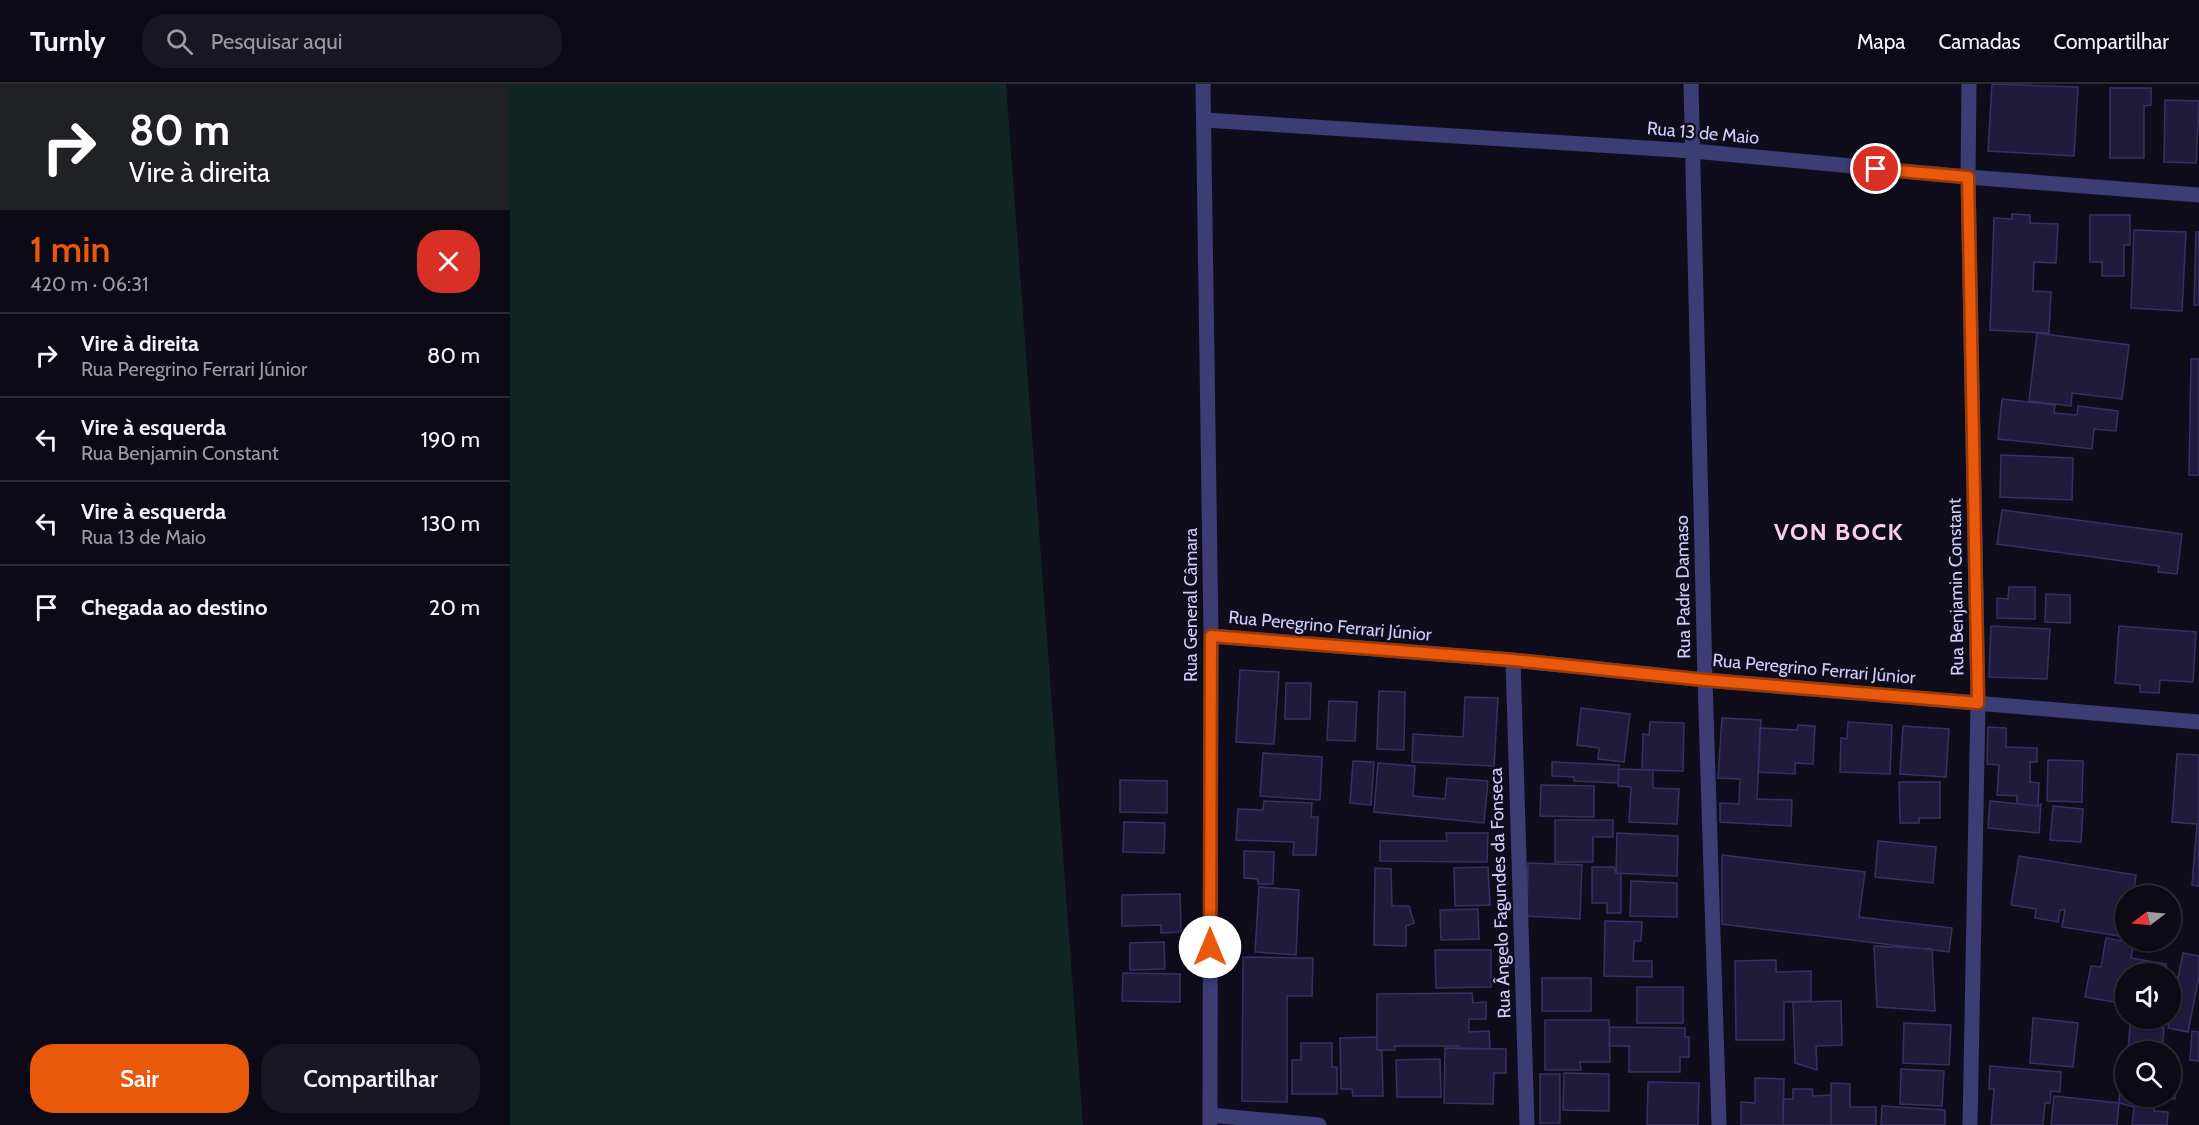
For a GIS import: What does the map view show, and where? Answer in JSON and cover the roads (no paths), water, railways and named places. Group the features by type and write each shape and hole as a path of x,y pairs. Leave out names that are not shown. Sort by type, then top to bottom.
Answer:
{"street":[{"name":"Rua General Câmara","path":"1203,84 1211,636 1210,1120"},
{"name":"Rua Padre Damaso","path":"1691,84 1705,680 1719,1125"},
{"name":"Rua Benjamin Constant","path":"1969,84 1968,177 1978,703 1970,1125"},
{"name":"Rua 13 de Maio","path":"1204,120 1693,151 1968,177 2199,195"},
{"name":"Rua Peregrino Ferrari Júnior","path":"1211,636 1513,660 1705,680 2199,722"},
{"name":"Rua Ângelo Fagundes da Fonseca","path":"1513,660 1527,1125"},
{"path":"1210,1120 1320,1125"}],"district":[{"name":"VON BOCK","path":"1839,532"}]}
